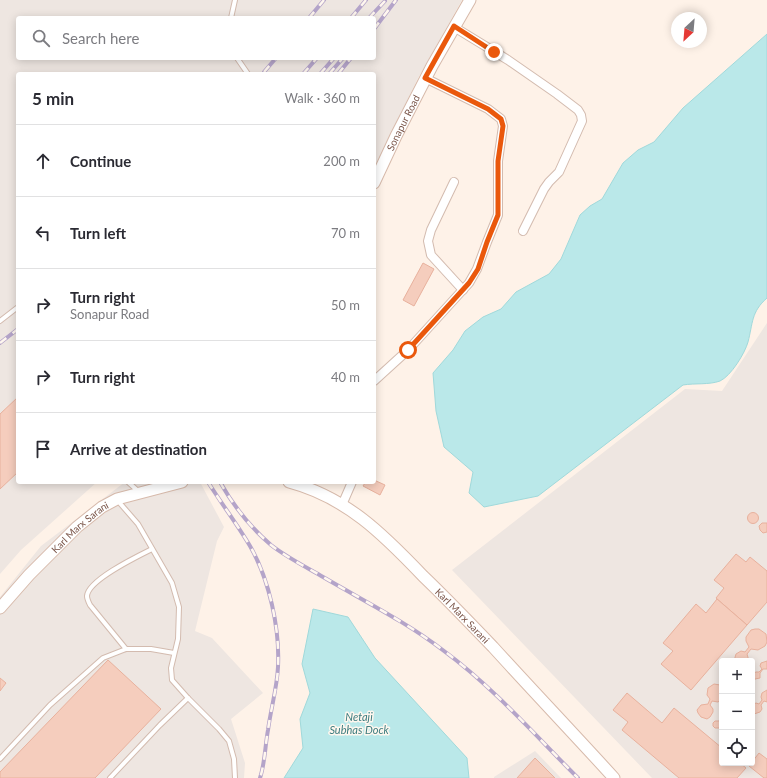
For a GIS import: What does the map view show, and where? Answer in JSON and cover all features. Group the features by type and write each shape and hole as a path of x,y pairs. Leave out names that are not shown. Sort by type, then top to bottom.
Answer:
{"main road":[{"name":"Sonapur Road","path":"376,179 425,78 470,0"},
{"name":"Karl Marx Sarani","path":"0,608 29,575 77,526 102,507 117,499 174,484"},
{"name":"Karl Marx Sarani","path":"298,484 306,486 356,513 387,539 464,616 614,778"}],"street":[{"path":"454,26 508,60 557,94 578,110 581,115 582,121 559,172 544,189 523,231"},
{"path":"376,379 408,350 469,283 478,269 498,215 498,161 503,126 501,119 488,109 425,78"},
{"path":"454,182 431,230 428,241 431,255 463,290"},
{"path":"342,505 351,484"}],"lane":[{"path":"231,16 234,0"},
{"path":"238,60 247,72"},
{"path":"0,321 16,309"},
{"path":"130,484 139,493"},
{"path":"117,499 138,524 172,583 179,607 178,639 171,668 172,680 229,741 234,759 235,778"},
{"path":"126,649 90,605 87,596 90,588 101,578 152,548"},
{"path":"0,759 50,705 103,658 126,649 151,649 174,653"},
{"path":"110,778 188,698"}],"shaded area":[{"path":"0,0 462,0 417,80 376,168 376,72 16,72 16,484 95,484 21,550 0,574"},
{"path":"767,323 767,778 652,778 452,570 685,389 722,391"},
{"path":"122,484 201,484 224,527 217,541 195,631 212,638 263,693 231,719 245,763 244,778 0,778 0,597 41,546"},
{"path":"535,751 561,778 494,778 494,777"}],"water":[{"path":"767,34 767,298 755,313 748,342 741,358 729,374 720,381 683,385 538,496 484,507 469,493 473,472 444,447 436,411 433,373 453,350 465,331 483,317 501,309 516,292 549,274 561,259 580,215 590,206 602,199 623,163 638,150 654,142 683,108"},
{"name":"Netaji Subhas Dock","path":"313,609 348,617 375,658 467,758 469,778 284,778 303,748 300,719 310,693 302,664"}],"building":[{"path":"423,263 434,269 414,306 403,300"},
{"path":"16,399 16,474 0,489 0,414"},
{"path":"376,481 385,485 380,495 363,486 364,484 376,484"},
{"path":"751,513 755,513 757,514 757,522 751,523 748,520 748,516"},
{"path":"762,523 767,523 767,532 763,533 760,530 759,526"},
{"path":"736,554 746,562 750,557 767,571 767,602 747,625 716,598 724,588 714,580"},
{"path":"717,599 747,625 691,690 661,664 673,651 663,643 696,604 706,613"},
{"path":"759,629 766,634 767,642 765,646 758,650 751,649 747,654 748,658 735,658 736,654 741,651 745,652 749,647 746,637 751,630"},
{"path":"108,660 161,709 95,778 0,778 0,772"},
{"path":"767,661 767,669 763,669 760,673 760,678 755,679 755,672 759,672 762,669 760,666 761,663"},
{"path":"0,678 6,683 0,691"},
{"path":"714,684 719,685 719,701 712,701 710,705 713,712 707,719 701,717 697,710 701,705 708,704 710,699 707,695 708,688"},
{"path":"767,690 767,702 764,701 761,705 762,709 760,712 755,714 755,704 759,704 762,700 762,693"},
{"path":"627,693 662,723 674,708 719,746 719,766 744,766 746,768 737,778 679,778 622,730 628,722 613,710"},
{"path":"715,721 719,721 719,728 715,728 713,726"},
{"path":"759,753 767,759 767,778 764,778 749,766 755,766 755,758"},
{"path":"535,758 555,778 517,778"}],"railway":[{"path":"311,16 324,0"},
{"path":"353,16 366,0"},
{"path":"376,26 396,0"},
{"path":"371,16 385,1"},
{"path":"264,72 274,60"},
{"path":"305,72 315,60"},
{"path":"322,72 332,60"},
{"path":"331,72 341,60"},
{"path":"340,72 349,60"},
{"path":"0,343 16,331"},
{"path":"209,484 257,559 268,589 275,620 278,667 260,778"},
{"path":"221,484 243,516 271,545 282,553 398,620 444,651 497,696 578,778"}],"route":[{"path":"408,350 469,283 478,269 489,236 496,224 498,215 498,161 503,126 501,119 488,109 425,78 454,26 494,52"}]}
